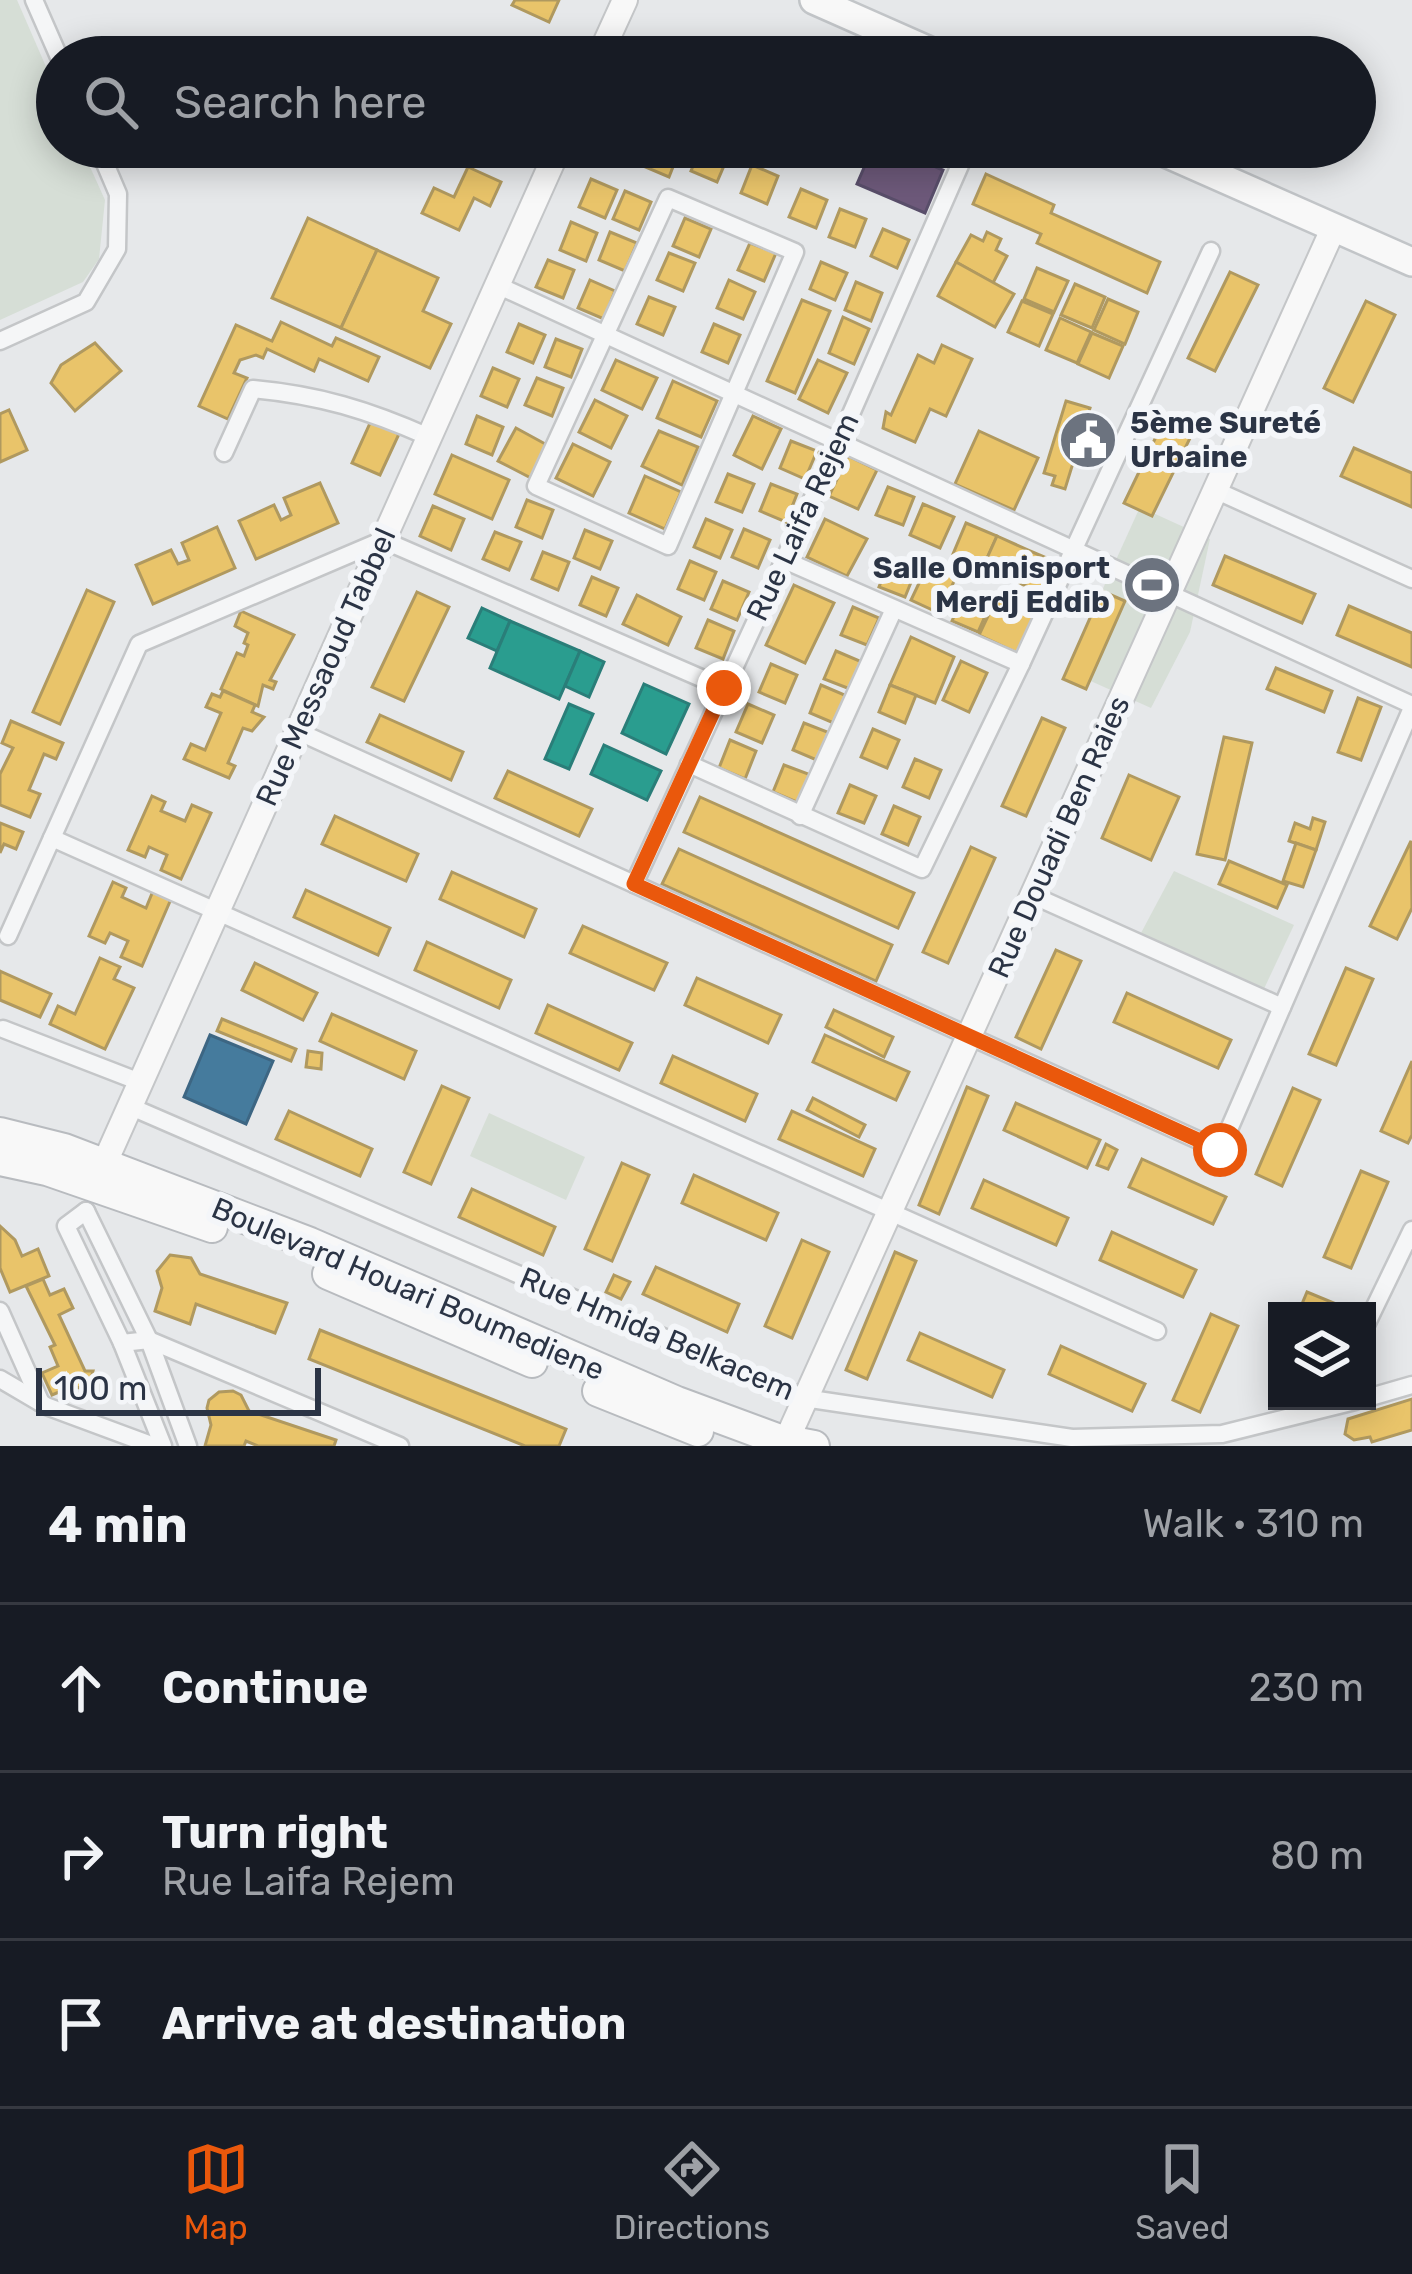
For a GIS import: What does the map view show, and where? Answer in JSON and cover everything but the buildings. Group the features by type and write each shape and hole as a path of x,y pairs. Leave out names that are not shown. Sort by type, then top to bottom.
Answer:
{"highway":[{"name":"Boulevard Houari Boumediene","path":"0,1133 94,1187 250,1240 653,1415 742,1446"},
{"name":"Boulevard Houari Boumediene","path":"0,1160 310,1243 677,1402 795,1444"}],"main road":[{"path":"814,0 896,36"},
{"path":"1200,168 1412,262"}],"street":[{"path":"34,0 50,36"},
{"path":"609,36 625,0"},
{"path":"0,341 86,302 117,249 118,194 107,168"},
{"name":"Rue Messaoud Tabbel","path":"94,1187 550,168"},
{"name":"Rue Laifa Rejem","path":"634,884 840,439 959,168"},
{"path":"668,198 795,252 668,545 536,486 607,334 668,198"},
{"name":"Rue Douadi Ben Raies","path":"795,1444 804,1398 1334,227"},
{"path":"689,764 922,869 1211,251"},
{"path":"297,731 1220,1150 1412,706 497,285"},
{"path":"224,454 253,389 300,393 365,409 429,437"},
{"path":"1215,490 1412,579"},
{"path":"8,936 139,644 383,540 724,688"},
{"path":"784,560 1021,664"},
{"path":"800,816 894,609"},
{"path":"52,838 1157,1331"},
{"path":"1032,895 1282,1007"},
{"name":"Rue Hmida Belkacem","path":"2,1029 134,1094 804,1398 1072,1438 1222,1434 1309,1410"},
{"path":"94,1187 188,1446"},
{"path":"94,1187 66,1226 122,1343 158,1446"},
{"path":"1376,1304 1412,1230"},
{"path":"0,1312 41,1404"},
{"path":"122,1343 148,1340 400,1446"},
{"path":"0,1378 41,1404 158,1446"},
{"path":"1376,1395 1412,1385"}],"shaded area":[{"path":"0,0 17,0 36,44 36,168 91,168 105,200 99,259 83,282 0,320"},
{"name":"Salle Omnisport Merdj Eddib","path":"1140,507 1210,539 1190,632 1151,708 1066,670"},
{"path":"1174,871 1294,925 1263,991 1141,933"},
{"path":"489,1113 585,1157 566,1200 470,1156"}],"place":[{"name":"5ème Sureté Urbaine","path":"1088,440"},
{"name":"Salle Omnisport Merdj Eddib","path":"1152,585"}],"route":[{"path":"724,688 634,884 1220,1150"}]}
